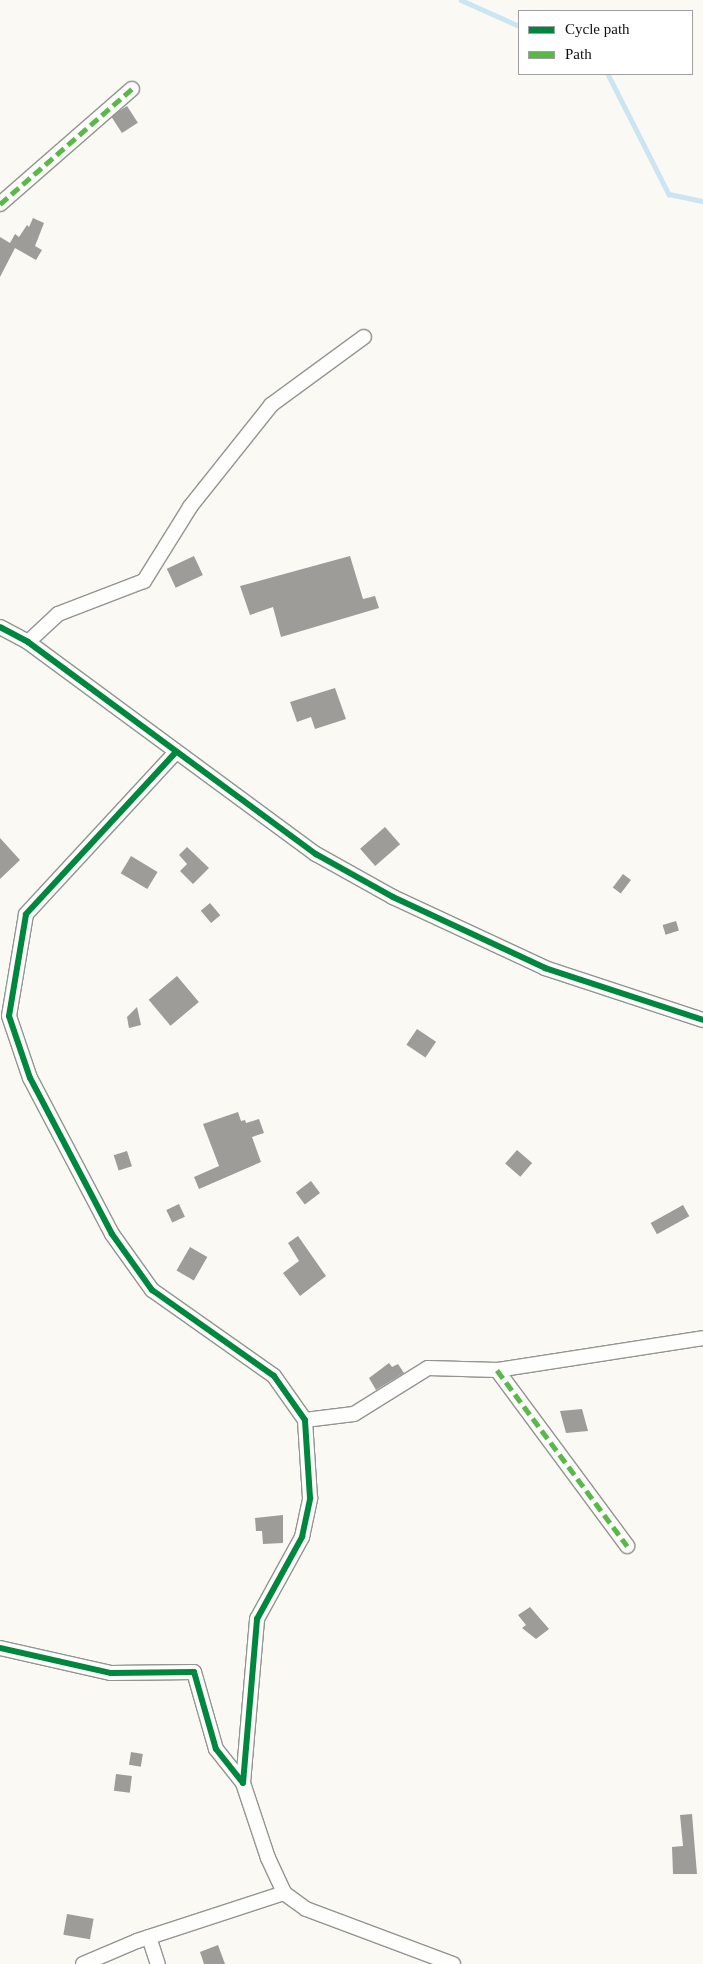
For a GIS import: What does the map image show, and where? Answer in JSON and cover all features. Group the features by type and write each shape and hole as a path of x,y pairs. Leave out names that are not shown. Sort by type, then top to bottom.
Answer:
{"street":[{"path":"0,204 132,89"},
{"path":"28,642 58,614 144,581 190,507 270,405 364,337"},
{"path":"0,627 28,642 316,854 393,898 545,968 703,1020"},
{"path":"176,752 26,914 10,1016 30,1078 112,1234 152,1290 274,1376 305,1420 310,1498 302,1537 257,1619 243,1783"},
{"path":"305,1420 354,1414 428,1368 497,1370 703,1338"},
{"path":"497,1370 627,1546"},
{"path":"0,1648 111,1674 194,1672 216,1749 243,1783 268,1858 284,1892 306,1909 453,1964"},
{"path":"83,1964 149,1937 284,1892"},
{"path":"149,1937 158,1964"}],"building":[{"path":"127,106 138,123 122,133 111,116"},
{"path":"33,218 44,223 35,246 42,250 36,260 15,248 0,277 0,237 10,243 15,234 19,237 27,225 29,227"},
{"path":"194,556 203,575 176,588 167,569"},
{"path":"350,556 363,599 375,596 379,608 281,637 273,607 250,615 240,586"},
{"path":"335,688 346,719 315,729 311,717 297,722 290,702"},
{"path":"385,827 400,844 375,866 360,849"},
{"path":"0,838 20,860 0,879"},
{"path":"187,847 209,868 193,884 180,871 187,864 179,855"},
{"path":"131,856 158,872 147,889 121,873"},
{"path":"623,874 631,880 621,894 613,888"},
{"path":"210,903 220,915 211,923 201,911"},
{"path":"676,921 679,931 666,935 663,925"},
{"path":"177,976 199,1002 171,1026 149,1000"},
{"path":"137,1007 141,1025 129,1028 127,1017"},
{"path":"417,1029 436,1042 425,1058 406,1045"},
{"path":"238,1112 241,1121 245,1120 246,1123 259,1119 264,1133 252,1137 261,1162 199,1189 194,1177 219,1166 203,1124"},
{"path":"517,1150 532,1163 520,1177 505,1164"},
{"path":"127,1151 132,1166 119,1171 114,1155"},
{"path":"311,1181 320,1193 305,1204 296,1192"},
{"path":"179,1204 185,1217 172,1223 166,1210"},
{"path":"683,1205 689,1216 657,1234 651,1223"},
{"path":"298,1236 326,1276 300,1296 283,1273 299,1261 288,1243"},
{"path":"190,1247 207,1257 194,1280 176,1270"},
{"path":"389,1363 392,1367 398,1364 404,1373 376,1390 369,1378"},
{"path":"582,1409 588,1431 566,1433 560,1411"},
{"path":"283,1515 283,1543 263,1544 262,1531 256,1531 255,1518"},
{"path":"530,1607 549,1629 536,1639 522,1628 526,1625 518,1615"},
{"path":"131,1752 143,1754 141,1767 129,1765"},
{"path":"116,1774 132,1776 130,1793 114,1791"},
{"path":"692,1814 697,1874 673,1874 672,1847 683,1846 680,1815"},
{"path":"67,1914 94,1919 90,1939 63,1935"},
{"path":"218,1945 225,1964 204,1964 200,1952"}],"waterway":[{"path":"461,0 518,26"},
{"path":"609,75 669,194 703,201"}],"marked path":[{"path":"0,204 132,89"},
{"path":"497,1370 627,1546"}],"cycle path":[{"path":"0,627 28,642 316,854 393,897 545,968 703,1020"},
{"path":"0,1648 111,1673 194,1672 216,1749 243,1783 257,1619 302,1537 310,1498 305,1420 274,1376 152,1290 112,1234 30,1078 9,1016 26,914 176,752"}]}
